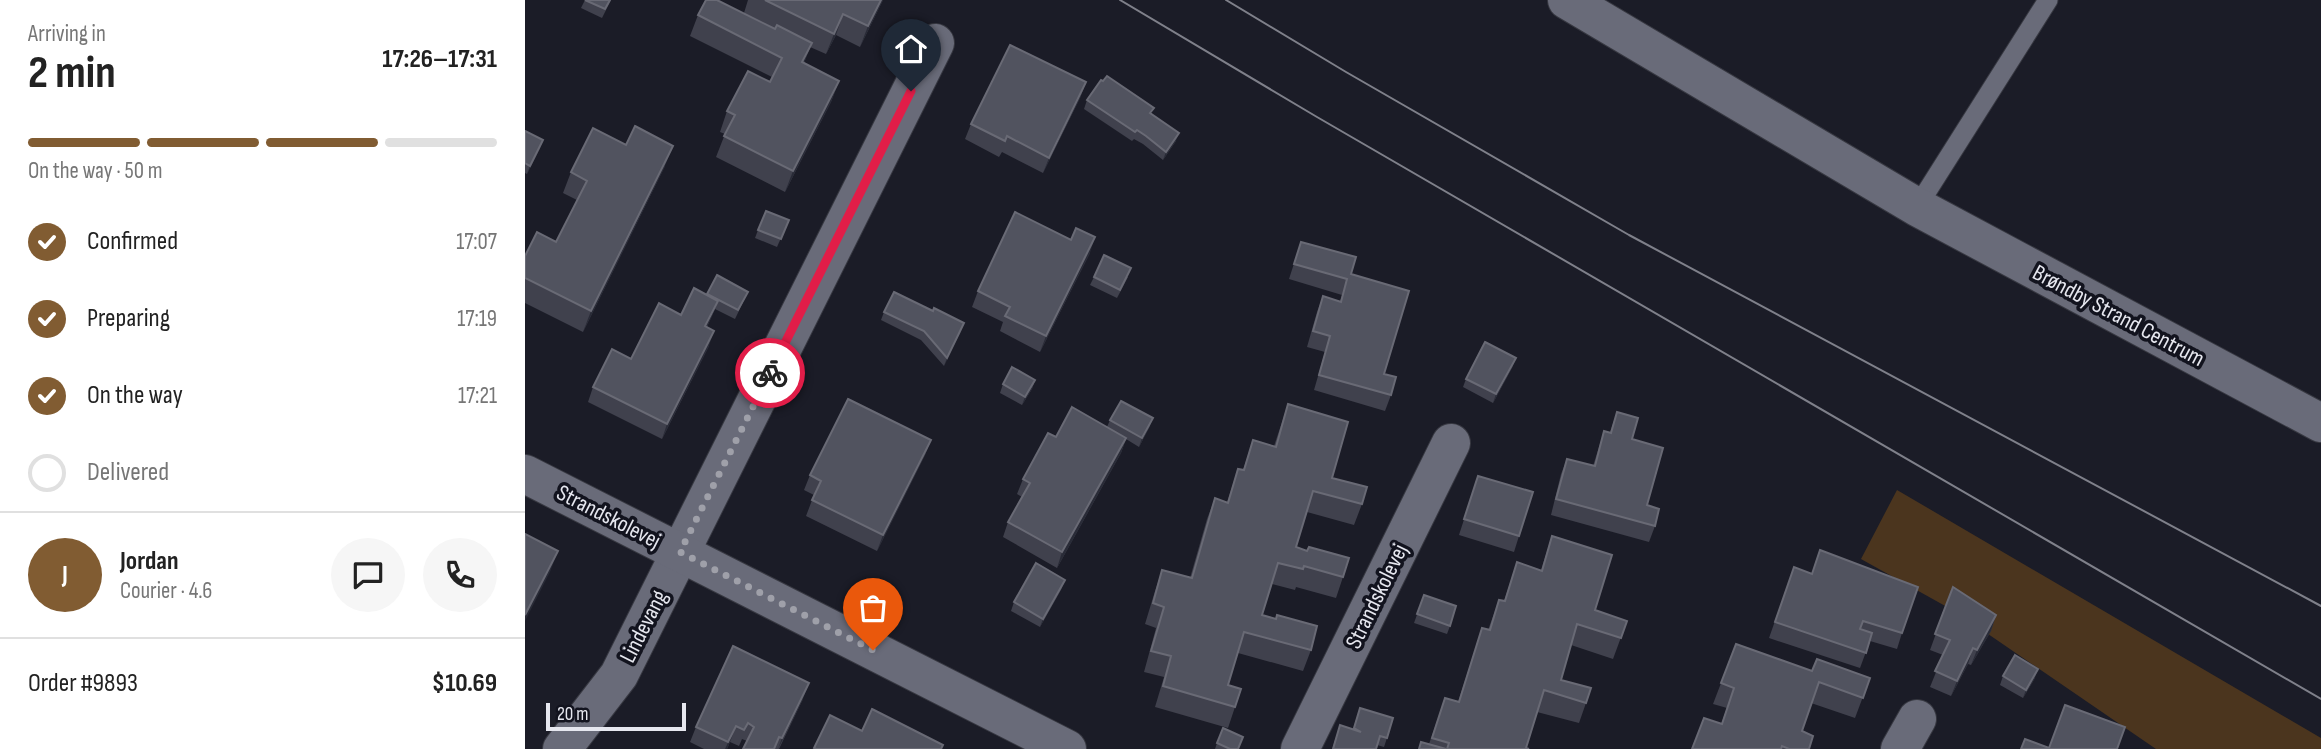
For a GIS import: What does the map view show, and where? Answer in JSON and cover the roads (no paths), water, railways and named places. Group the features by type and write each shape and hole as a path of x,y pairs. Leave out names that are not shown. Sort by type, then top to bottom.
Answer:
{"street":[{"name":"Brøndby Strand Centrum","path":"1567,0 1917,207 2321,423"},
{"name":"Lindevang","path":"562,749 619,675 935,43"},
{"name":"Strandskolevej","path":"1300,749 1451,443"},
{"name":"Strandskolevej","path":"525,474 1067,749"}],"lane":[{"path":"1917,207 2048,0"}],"tram line":[{"path":"1120,0 2321,699"},
{"path":"1226,0 1629,235 2321,606"}]}
